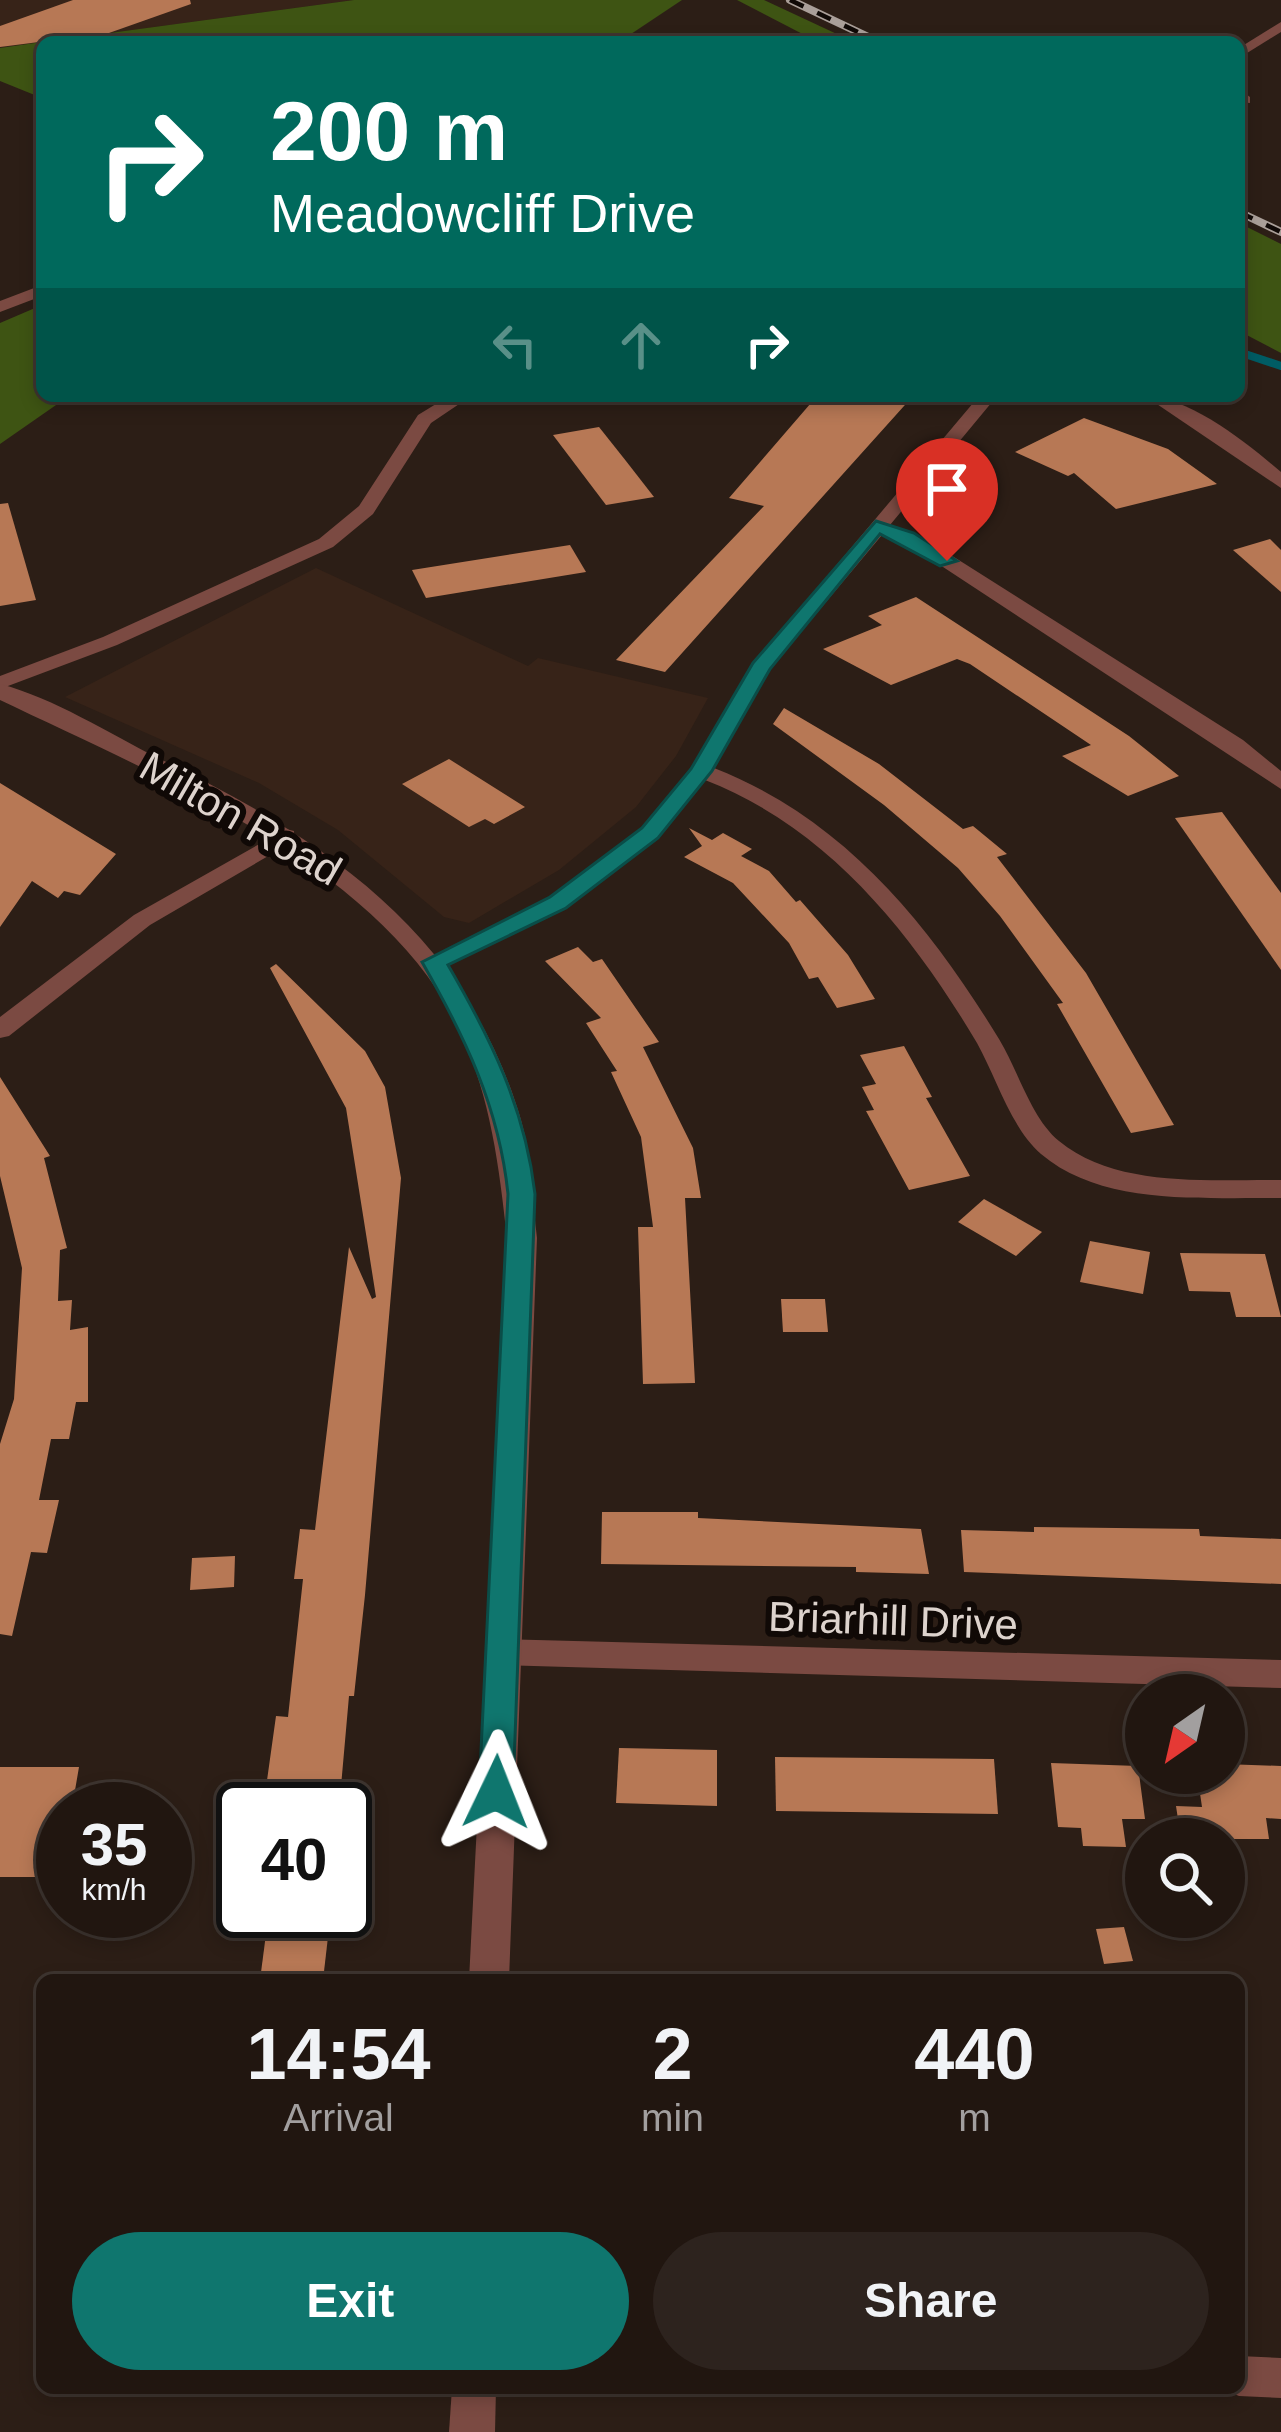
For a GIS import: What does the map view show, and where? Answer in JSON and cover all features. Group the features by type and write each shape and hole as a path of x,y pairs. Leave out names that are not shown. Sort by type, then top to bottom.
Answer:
{"street":[{"path":"1245,50 1281,26"},
{"path":"0,307 36,292"},
{"path":"0,687 326,543 366,509 424,419 452,402"},
{"path":"434,962 558,902 620,860 680,803 760,667 983,402"},
{"path":"1164,402 1242,449 1281,482"},
{"path":"876,527 907,537 947,561 1235,746 1281,782"},
{"name":"Milton Road","path":"0,687 286,836 374,897 434,962 485,1049 516,1144 521,1194 489,1974"},
{"path":"701,771 760,791 866,877 950,978 1049,1147 1074,1164 1125,1184 1281,1189"},
{"path":"0,1030 142,920 286,836"},
{"name":"Briarhill Drive","path":"502,1652 1281,1674"},
{"path":"1245,2376 1281,2378"},
{"path":"472,2432 474,2394"}],"shaded area":[{"path":"0,0 354,0 88,36 36,36 36,43 0,48"},
{"path":"316,568 528,666 538,658 708,698 676,756 636,807 559,870 469,923 444,917 338,830 259,783 65,697"}],"green space":[{"path":"354,0 682,0 628,36 87,36"},
{"path":"737,0 764,0 841,36 806,36"},
{"path":"36,43 36,96 0,81 0,48"},
{"path":"1245,226 1281,244 1281,353 1245,334"},
{"path":"36,308 36,402 60,402 0,444 0,323"}],"building":[{"path":"73,0 190,0 191,4 109,33 36,36 36,42 0,47 0,26"},
{"path":"812,402 908,402 665,672 616,660 764,506 729,498"},
{"path":"1084,418 1168,449 1217,484 1116,509 1074,473 1068,476 1015,452"},
{"path":"599,427 654,497 606,505 553,435"},
{"path":"8,503 36,600 0,606 0,504"},
{"path":"1270,539 1281,550 1281,592 1233,550"},
{"path":"570,545 586,572 426,598 412,570"},
{"path":"916,597 1129,736 1179,776 1128,796 1062,756 1091,745 970,664 957,659 891,685 823,649 882,625 868,616"},
{"path":"784,708 879,764 963,829 973,826 1007,854 997,857 1086,973 1174,1125 1131,1133 1057,1004 1063,1003 1000,916 958,868 884,805 773,724"},
{"path":"449,759 525,807 494,824 485,819 469,827 402,784"},
{"path":"0,783 116,854 80,895 64,891 58,898 32,881 0,927"},
{"path":"1222,812 1281,893 1281,970 1175,818"},
{"path":"689,828 712,840 723,833 752,849 741,856 769,871 796,902 800,900 848,955 875,999 837,1008 818,977 809,979 789,943 733,883 684,857 702,846"},
{"path":"578,947 593,962 602,959 659,1042 643,1047 693,1148 701,1198 685,1198 695,1383 643,1384 638,1227 653,1227 641,1137 611,1072 617,1071 586,1023 601,1018 545,961"},
{"path":"276,964 365,1051 385,1087 401,1178 365,1595 341,1782 267,1782 276,1716 288,1717 303,1579 294,1579 300,1529 315,1530 349,1247 372,1299 376,1297 346,1108 270,968"},
{"path":"904,1046 932,1097 926,1098 970,1176 909,1190 866,1111 874,1110 862,1087 876,1084 860,1055"},
{"path":"0,1077 50,1156 44,1158 67,1248 60,1250 58,1301 72,1300 70,1330 88,1327 88,1402 76,1402 69,1439 51,1439 39,1500 59,1500 47,1553 31,1552 12,1636 0,1634 0,1444 14,1399 22,1268 0,1176"},
{"path":"984,1199 1042,1232 1016,1256 958,1222"},
{"path":"1090,1241 1150,1252 1143,1294 1080,1282"},
{"path":"1180,1253 1265,1254 1281,1317 1236,1317 1230,1292 1189,1291"},
{"path":"781,1299 825,1299 828,1332 783,1332"},
{"path":"602,1512 698,1512 698,1518 921,1529 929,1574 856,1572 856,1567 601,1564"},
{"path":"1034,1527 1199,1529 1200,1536 1281,1539 1281,1584 964,1572 961,1530 1034,1532"},
{"path":"235,1556 234,1587 190,1590 192,1558"},
{"path":"619,1748 717,1750 717,1806 616,1803"},
{"path":"775,1757 994,1759 998,1814 776,1811"},
{"path":"1051,1763 1125,1766 1125,1794 1142,1794 1145,1818 1122,1819 1125,1847 1083,1846 1081,1828 1058,1827"},
{"path":"1245,1765 1281,1766 1281,1819 1266,1818 1269,1839 1245,1839 1245,1818 1178,1818 1176,1806 1202,1807 1200,1794 1245,1794"},
{"path":"0,1767 79,1767 76,1782 36,1782 36,1877 0,1877"},
{"path":"1124,1927 1133,1961 1104,1964 1096,1929"},
{"path":"265,1938 328,1938 324,1974 261,1974"}],"waterway":[{"path":"1245,354 1281,366"}],"railway":[{"path":"790,0 866,36"},
{"path":"1245,215 1281,232"}],"route":[{"path":"496,1792 521,1194 516,1144 485,1049 434,962 558,902 620,860 650,833 680,803 760,667 876,527 907,537 947,561"}]}
